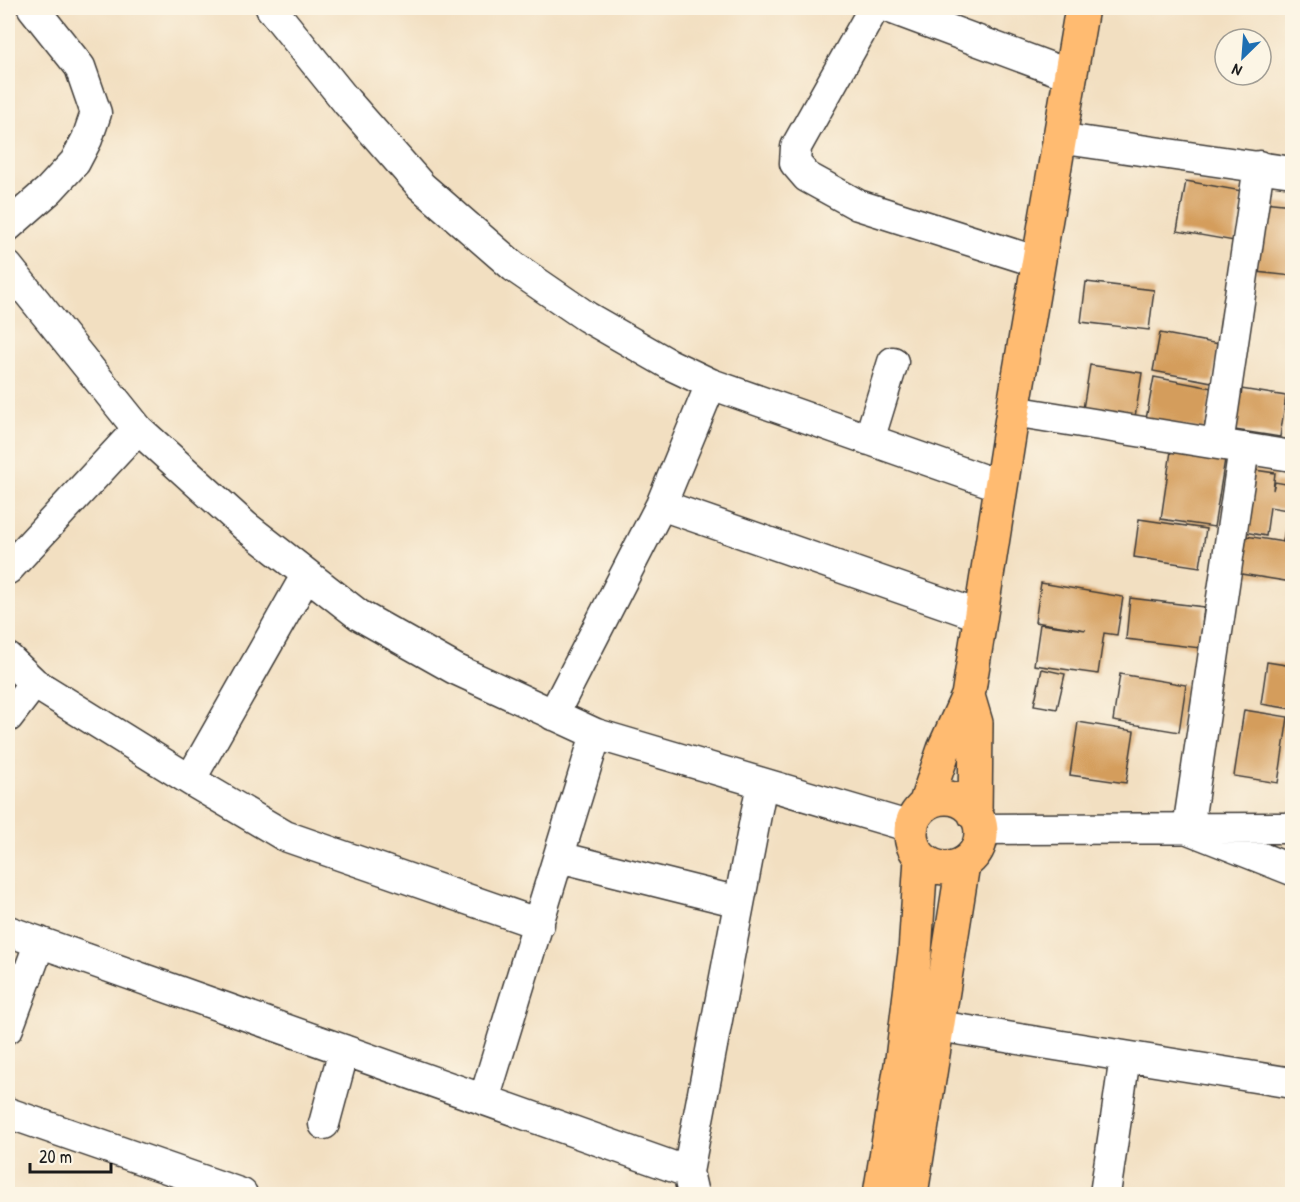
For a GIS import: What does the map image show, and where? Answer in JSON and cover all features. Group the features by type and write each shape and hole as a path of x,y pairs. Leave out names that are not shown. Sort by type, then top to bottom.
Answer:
{"main road":[{"path":"879,1194 902,1059 915,953 921,858 911,838 947,740 968,696 1058,138 1082,8"},
{"path":"921,858 934,866 948,868 963,864 973,855 979,843 976,723 968,696"},
{"path":"918,816 938,799 952,799 966,805 978,822"},
{"path":"911,1194 963,864"}],"street":[{"path":"8,226 50,190 75,162 87,139 96,113 80,67 33,8"},
{"path":"271,8 347,102 421,186 514,267 587,317 669,364 711,384 1001,486"},
{"path":"874,8 796,147 795,163 807,177 858,205 1038,262"},
{"path":"890,8 1070,75"},
{"path":"1058,138 1293,172"},
{"path":"1188,829 1231,446 1259,166"},
{"path":"8,267 138,429 197,485 306,576 359,615 455,669 596,734 762,783 918,816"},
{"path":"869,440 893,362"},
{"path":"553,715 661,505 711,384"},
{"path":"1013,411 1293,456"},
{"path":"8,569 138,429"},
{"path":"661,505 981,616"},
{"path":"190,780 306,576"},
{"path":"8,658 34,683 285,836 538,924"},
{"path":"8,717 34,683"},
{"path":"484,1100 596,734"},
{"path":"8,931 484,1100 690,1184 762,783"},
{"path":"978,822 1188,829 1293,828"},
{"path":"1188,829 1293,870"},
{"path":"559,857 739,902"},
{"path":"8,1028 40,942"},
{"path":"938,1026 1293,1083"},
{"path":"324,1124 344,1050"},
{"path":"1105,1194 1125,1056"},
{"path":"8,1113 242,1194"}],"building":[{"path":"1186,181 1242,191 1234,241 1177,231"},
{"path":"1263,202 1292,205 1292,276 1256,272"},
{"path":"1086,282 1154,290 1149,330 1081,322"},
{"path":"1160,333 1219,344 1212,382 1153,371"},
{"path":"1090,365 1142,373 1135,417 1083,409"},
{"path":"1154,377 1212,388 1204,430 1146,419"},
{"path":"1241,389 1286,396 1280,437 1235,430"},
{"path":"1171,451 1225,459 1214,527 1161,519"},
{"path":"1248,469 1275,473 1273,490 1275,482 1292,485 1287,510 1270,507 1266,536 1239,531"},
{"path":"1291,494 1292,582 1235,573 1240,535 1290,543 1283,541"},
{"path":"1139,519 1206,529 1200,567 1134,557"},
{"path":"1041,583 1123,597 1117,635 1104,633 1098,674 1034,665 1040,624 1086,630 1035,622"},
{"path":"1130,598 1204,607 1200,648 1126,639"},
{"path":"1267,662 1292,666 1292,709 1261,704"},
{"path":"1042,669 1065,674 1057,709 1034,705"},
{"path":"1120,674 1186,685 1179,732 1113,721"},
{"path":"1244,710 1288,717 1278,783 1234,776"},
{"path":"1078,722 1134,731 1126,783 1070,775"}]}
